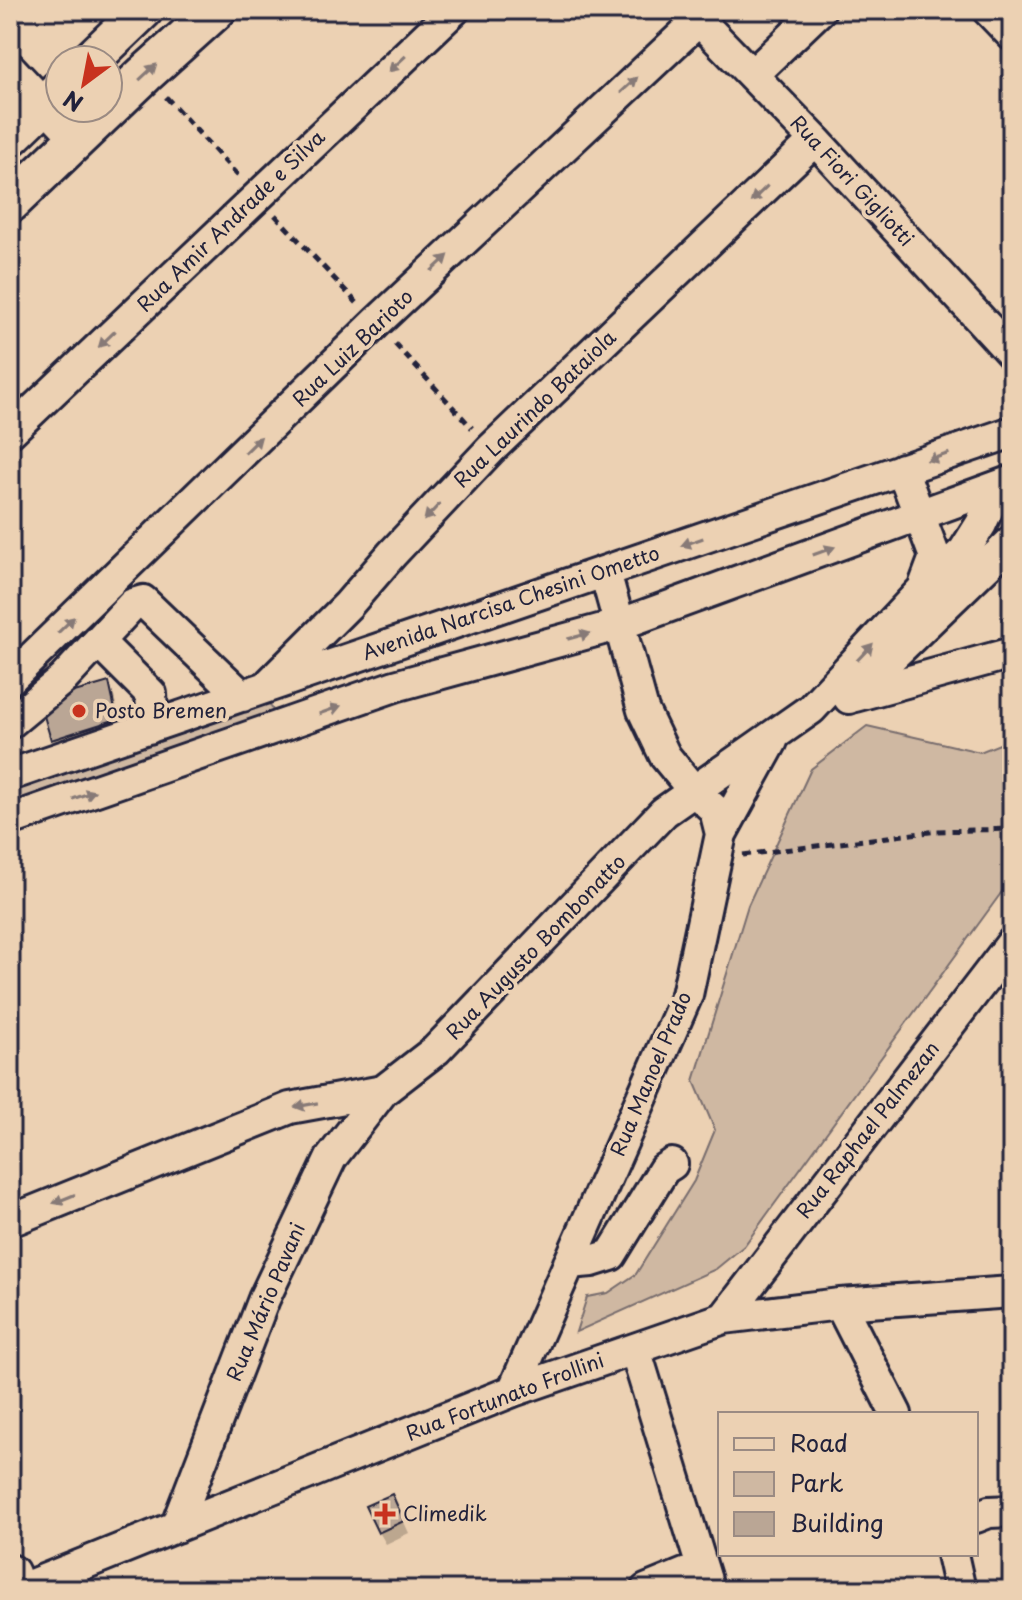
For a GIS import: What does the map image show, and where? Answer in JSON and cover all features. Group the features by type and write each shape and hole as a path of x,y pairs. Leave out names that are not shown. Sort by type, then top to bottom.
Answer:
{"main road":[{"path":"108,44 143,10"},
{"path":"10,203 207,13"},
{"path":"10,137 44,105"},
{"path":"10,1574 17,1590"}],"street":[{"name":"Rua Amir Andrade e Silva","path":"10,432 454,10"},
{"path":"752,75 820,10"},
{"path":"988,10 1012,35"},
{"name":"Rua Fiori Gigliotti","path":"694,15 815,140 1012,354"},
{"name":"Rua Luiz Barioto","path":"10,679 694,15"},
{"path":"10,68 44,91"},
{"path":"68,124 78,140"},
{"name":"Rua Laurindo Bataiola","path":"253,692 348,605 491,449 815,140"},
{"name":"Avenida Narcisa Chesini Ometto","path":"10,775 1012,432"},
{"name":"Rua Augusto Bombonatto","path":"10,1221 290,1108 383,1091 436,1050 664,812 811,709 923,589 935,557 902,469"},
{"path":"989,561 981,524 1005,484"},
{"name":"Avenida Narcisa Chesini Ometto","path":"10,820 395,686 621,624 1005,484"},
{"path":"849,698 1012,541"},
{"path":"923,589 989,561"},
{"path":"605,572 643,710 665,756 693,790 715,810 718,846"},
{"path":"10,723 63,679 133,604 143,601 253,692 285,726"},
{"path":"348,605 379,647 395,686"},
{"path":"99,642 151,694 149,728"},
{"path":"811,709 1012,653"},
{"name":"Rua Manoel Prado","path":"513,1391 687,995 718,846 776,732"},
{"name":"Rua Raphael Palmezan","path":"724,1318 1012,943"},
{"name":"Rua Mário Pavani","path":"176,1527 277,1270 331,1158 383,1091"},
{"path":"569,1263 611,1255 664,1169 672,1164"},
{"path":"608,1175 651,1190"},
{"name":"Rua Fortunato Frollini","path":"17,1590 513,1391 724,1318 840,1304 1012,1292"},
{"path":"840,1304 895,1412"},
{"path":"635,1349 706,1578 646,1590"},
{"path":"978,1516 989,1512 1012,1511"},
{"path":"952,1556 960,1590"}],"path":[{"path":"145,74 491,449"},
{"path":"718,846 1012,829"}],"green space":[{"path":"264,692 280,725 10,817 10,779"},
{"path":"867,726 980,752 1012,739 1012,878 744,1246 716,1269 576,1332 587,1297 608,1293 636,1274 694,1181 715,1130 694,1081 748,905 811,769"}],"building":[{"name":"Posto Bremen","path":"109,682 117,719 51,740 40,702"},
{"name":"Climedik","path":"392,1494 404,1521 378,1533 365,1506"}],"place":[{"name":"Posto Bremen","path":"79,711"},
{"name":"Climedik","path":"385,1514"}]}
